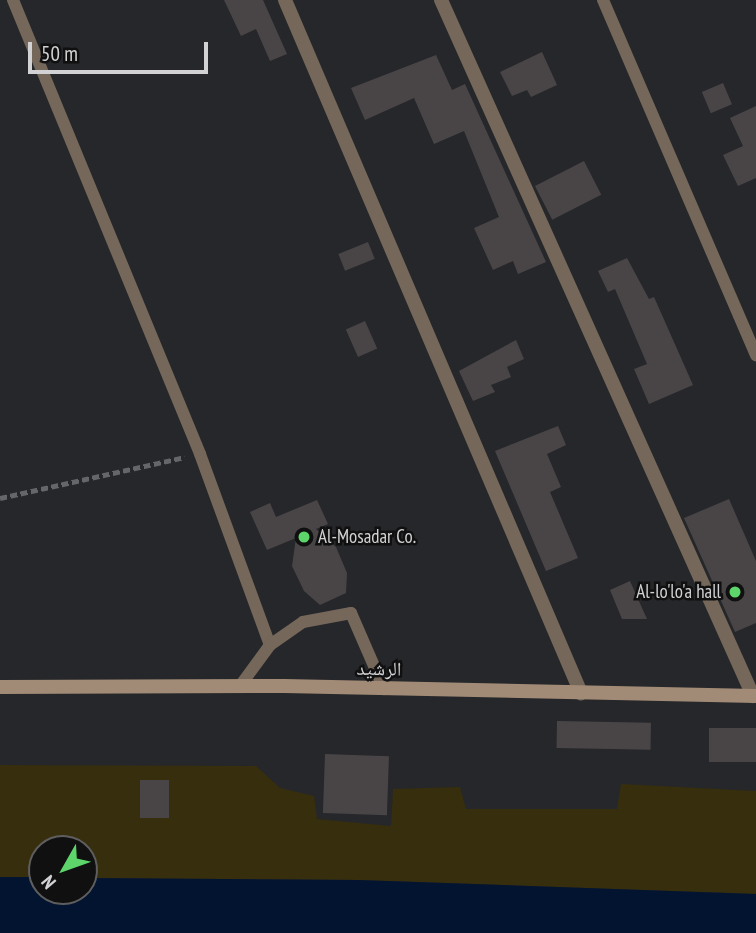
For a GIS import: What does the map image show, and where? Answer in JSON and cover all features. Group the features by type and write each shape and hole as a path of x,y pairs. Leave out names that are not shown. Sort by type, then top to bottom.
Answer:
{"main road":[{"name":"الرشيد","path":"0,687 240,686 755,696"}],"street":[{"path":"285,0 581,693"},
{"path":"441,0 617,401 755,696"}],"lane":[{"path":"13,0 200,454 270,645"},
{"path":"603,0 756,356"},
{"path":"240,686 270,645 303,622 351,613 384,689"}],"path":[{"path":"0,498 200,454"}],"sand":[{"path":"0,765 256,766 280,788 314,796 317,819 391,826 393,789 460,787 466,809 617,809 621,784 756,791 756,894 358,880 98,878 98,835 28,835 28,877 0,877"}],"water":[{"path":"0,877 28,877 28,905 98,905 98,878 358,880 756,894 756,933 0,933"}],"building":[{"path":"224,0 263,0 287,54 270,61 256,29 241,36"},
{"path":"542,52 557,85 531,97 527,90 512,96 500,72"},
{"path":"436,55 452,90 465,84 546,262 518,274 513,261 493,270 474,228 499,217 464,131 434,144 414,98 365,120 351,88"},
{"path":"723,83 732,104 711,113 702,92"},
{"path":"756,106 756,178 738,186 723,155 743,146 730,118"},
{"path":"584,161 601,195 552,220 535,186"},
{"path":"368,242 375,259 345,271 338,254"},
{"path":"627,258 649,299 654,297 693,385 649,404 634,369 647,364 615,289 608,292 598,271"},
{"path":"365,321 377,348 358,357 346,330"},
{"path":"516,340 524,359 507,367 511,377 491,385 495,392 473,401 459,371"},
{"path":"558,426 566,445 547,454 561,487 550,492 578,558 546,571 495,451"},
{"name":"Al-lo'lo'a hall","path":"729,499 756,561 756,623 735,632 684,518"},
{"path":"317,500 328,524 316,529 336,547 347,573 346,593 320,605 304,591 292,566 296,538 267,550 250,512 270,503 276,517"},
{"path":"630,581 647,619 622,619 610,590"},
{"path":"557,721 651,723 651,750 557,748"},
{"path":"709,728 756,728 756,762 709,762"},
{"path":"325,754 389,756 387,815 323,813"},
{"path":"140,780 169,780 169,818 140,818"}],"place":[{"name":"Al-Mosadar Co.","path":"304,537"},
{"name":"Al-lo'lo'a hall","path":"735,592"}]}
